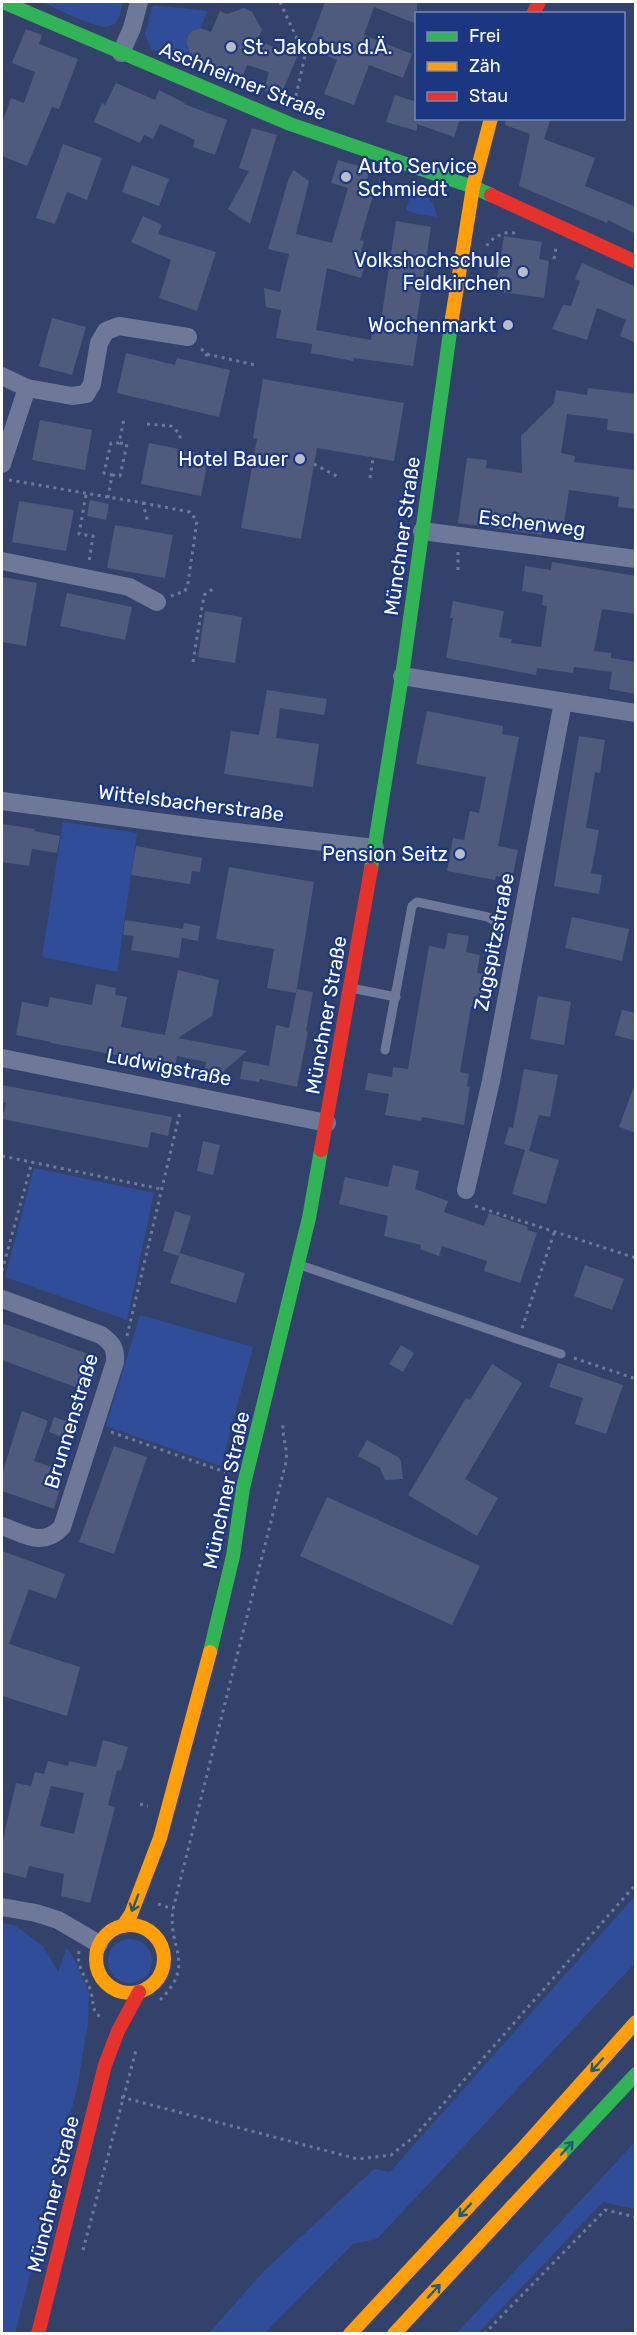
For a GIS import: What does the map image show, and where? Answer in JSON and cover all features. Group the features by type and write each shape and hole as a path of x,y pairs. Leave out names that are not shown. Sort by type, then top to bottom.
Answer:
{"main road":[{"name":"Aschheimer Straße","path":"3,2 290,124 473,187 636,262"},
{"name":"Münchner Straße","path":"105,2065 109,1997 106,1983 96,1964 92,1940 123,1926 131,1914 160,1839 213,1641 233,1556 243,1488 309,1218 375,848 402,676 445,363 473,187 490,120"},
{"name":"Münchner Straße","path":"38,2334 105,2065 118,2031 139,1992 158,1979 164,1965 163,1950 151,1932 151,1908 160,1839"},
{"path":"123,1926 138,1926 151,1932"},
{"path":"106,1983 121,1992 139,1992"},
{"path":"350,2334 524,2147 636,2022"},
{"path":"394,2334 636,2074"}],"street":[{"path":"121,53 132,28 139,2"},
{"path":"2,376 27,388 72,396 86,394 92,384 99,343 106,331 119,326 188,338"},
{"path":"2,464 27,388"},
{"name":"Eschenweg","path":"422,531 636,559"},
{"path":"2,561 129,587 157,602"},
{"path":"402,676 636,713"},
{"name":"Zugspitzstraße","path":"466,1196 491,1081 563,702"},
{"name":"Wittelsbacherstraße","path":"2,801 375,848"},
{"name":"Ludwigstraße","path":"2,1058 327,1123"},
{"name":"Brunnenstraße","path":"2,1299 101,1335 112,1344 116,1352 115,1362 62,1527 53,1537 40,1540 2,1526"},
{"path":"2,1907 42,1914 58,1920 92,1940"}],"lane":[{"path":"385,1050 412,906 417,902 488,917 495,921 500,935"},
{"path":"350,988 396,997"},
{"path":"298,1264 561,1353"}],"path":[{"path":"280,2 305,56 290,124"},
{"path":"486,251 488,243 501,233 513,232 524,235"},
{"path":"554,258 557,245"},
{"path":"207,354 255,365"},
{"path":"119,443 124,419"},
{"path":"147,424 171,426 180,434 180,443"},
{"path":"111,443 119,443 127,444 120,476 104,473 111,443"},
{"path":"370,478 373,458"},
{"path":"314,464 340,478"},
{"path":"108,498 112,475"},
{"path":"2,479 190,512 197,521 185,591 157,602"},
{"path":"86,495 79,534 93,536 86,578"},
{"path":"143,503 148,523"},
{"path":"193,662 204,595 214,588"},
{"path":"112,1344 128,1336 184,1093"},
{"path":"2,1156 162,1190"},
{"path":"2,1271 32,1162"},
{"path":"466,1196 554,1233 636,1258"},
{"path":"518,1339 554,1233"},
{"path":"561,1353 636,1379"},
{"path":"94,1426 225,1472"},
{"path":"152,2007 169,1991 176,1980 179,1968 180,1956 172,1932 173,1909 286,1462"},
{"path":"130,2099 358,2159 391,2155 415,2136 636,1884"},
{"path":"92,1940 77,1960 92,1995 92,2007 97,2015 109,2013"},
{"path":"82,2255 136,2047"},
{"path":"484,2334 605,2210 636,2217"}],"shaded area":[{"path":"42,2 123,2 116,22 104,27 86,22"},
{"path":"153,5 208,11 200,28 190,32 186,42 190,53 201,57 196,67 151,49 145,34"},
{"path":"412,190 429,199 437,217 406,210"},
{"path":"63,822 137,833 117,972 42,957"},
{"path":"34,1168 154,1193 127,1320 5,1277"},
{"path":"140,1315 253,1347 221,1466 106,1426"},
{"path":"635,1896 635,1963 377,2239 353,2244 265,2333 209,2333 264,2271 374,2169 390,2172"},
{"path":"2,1923 14,1925 43,1946 58,1972 67,1948 75,1960 89,1993 88,2022 77,2088 15,2334 2,2333"},
{"path":"130,1939 145,1946 152,1961 145,1976 130,1983 115,1976 108,1961 115,1946"},
{"path":"635,2142 635,2209 603,2202 478,2333 457,2333"}],"building":[{"path":"325,2 417,2 415,23 374,7 364,35 412,54 403,78 369,65 354,105 324,94 337,60 308,48"},
{"name":"St. Jakobus d.Ä.","path":"244,8 252,12 262,30 257,40 297,57 280,97 264,90 269,72 247,65 241,81 198,62 201,57 190,53 186,42 190,32 200,28 211,32 220,11 227,14"},
{"path":"26,29 42,35 39,44 78,59 59,109 52,107 27,166 2,156 2,123 11,98 24,103 35,72 12,63"},
{"path":"116,83 155,100 159,90 184,104 227,120 215,155 193,147 195,140 160,124 153,139 144,135 140,143 94,122 102,103 105,105"},
{"path":"395,95 415,101 415,120 459,120 454,137 417,124 417,131 386,122"},
{"path":"506,120 550,120 544,139 595,158 585,186 636,207 636,234 608,220 607,223 519,186 530,134 505,125"},
{"path":"252,128 277,135 250,224 228,209 249,171 239,168"},
{"path":"63,144 102,158 87,200 67,192 55,224 36,218"},
{"path":"338,160 370,169 364,189 374,192 360,240 364,241 359,258 366,260 361,278 327,268 316,330 371,340 373,326 380,327 396,221 431,227 415,332 418,333 413,366 354,358 353,361 311,353 312,344 276,338 281,310 266,307 264,288 280,292 289,254 268,249 289,178 294,170 309,181 296,234 332,243 348,188 331,183"},
{"path":"132,165 169,179 159,206 122,192"},
{"path":"143,216 162,225 158,234 216,252 197,311 159,298 171,260 131,242"},
{"name":"Volkshochschule Feldkirchen","path":"504,236 542,242 539,259 549,261 544,298 495,291"},
{"path":"582,263 636,287 636,343 620,336 626,320 597,308 587,340 552,329 563,305 571,306 580,281 575,279"},
{"path":"52,318 86,327 72,375 39,366"},
{"path":"126,353 175,365 177,358 230,370 219,417 117,393"},
{"path":"263,379 404,403 394,461 317,448 301,539 241,528 257,439 253,438"},
{"path":"588,388 636,394 636,434 607,430 608,419 567,414 561,453 575,456 574,462 636,470 636,509 618,507 619,497 569,490 564,524 544,527 543,535 458,523 467,458 487,460 486,468 522,473 521,436 554,403 556,390 587,395"},
{"path":"40,420 92,430 85,470 32,460"},
{"path":"149,443 209,455 201,496 141,484"},
{"path":"90,500 109,504 106,520 87,516"},
{"path":"19,501 74,510 66,551 12,542"},
{"path":"115,525 173,535 165,578 107,568"},
{"path":"552,562 636,576 636,614 602,609 594,651 611,653 611,658 636,662 636,694 609,689 612,672 574,667 573,673 537,668 536,675 446,658 453,618 450,618 453,601 504,611 499,637 512,639 511,643 541,647 547,606 542,605 543,595 522,591 525,566 551,570"},
{"path":"2,577 37,583 26,646 2,642"},
{"path":"67,593 132,607 125,640 60,626"},
{"path":"205,611 242,617 235,663 198,657"},
{"path":"267,690 327,699 324,715 280,708 276,738 319,744 313,787 224,774 231,731 259,735"},
{"path":"427,711 503,726 502,734 519,737 498,846 518,850 512,879 496,876 495,880 447,871 453,838 464,840 470,811 479,813 486,777 416,764"},
{"path":"579,736 605,740 600,773 595,772 586,828 599,830 591,873 602,875 599,894 554,886"},
{"path":"2,824 60,836 57,853 32,849 29,866 2,862"},
{"path":"136,846 202,858 200,872 192,871 190,884 131,875"},
{"path":"229,867 314,882 296,993 267,988 274,949 216,939"},
{"path":"572,917 629,929 622,961 565,948"},
{"path":"125,920 183,929 184,923 200,926 198,941 182,938 179,958 131,950 134,936 123,935"},
{"path":"448,933 469,936 466,952 480,955 477,973 486,974 480,1008 471,1007 460,1072 469,1074 467,1086 470,1087 464,1125 422,1117 421,1121 385,1115 389,1094 365,1090 368,1073 392,1077 393,1067 408,1069 429,946 445,949"},
{"path":"178,970 219,980 212,1016 178,1038 247,1051 218,1076 204,1074 206,1062 177,1056 175,1066 16,1035 22,1002 48,1007 50,997 92,1005 96,984 116,988 115,995 127,997 121,1027 165,1035"},
{"path":"297,989 313,992 297,1087 260,1079 259,1082 240,1079 243,1061 269,1066 276,1025 289,1028"},
{"path":"538,996 571,1002 564,1045 530,1039"},
{"path":"622,1010 636,1013 636,1041 615,1035"},
{"path":"524,1069 558,1075 550,1117 539,1115 529,1151 559,1160 546,1204 512,1194 525,1150 504,1144 509,1127 513,1128"},
{"path":"2,1085 172,1117 168,1136 151,1132 148,1148 2,1119 6,1103 2,1102"},
{"path":"634,1086 636,1086 636,1133 619,1127"},
{"path":"203,1141 220,1145 213,1175 197,1171"},
{"path":"393,1165 419,1171 415,1189 448,1201 444,1212 484,1226 489,1213 528,1227 527,1230 537,1233 520,1283 484,1271 487,1261 442,1246 439,1256 420,1249 421,1245 384,1236 388,1216 339,1204 345,1177 388,1187"},
{"path":"175,1211 191,1216 179,1256 163,1251"},
{"path":"180,1253 245,1273 236,1303 170,1283"},
{"path":"585,1265 624,1279 612,1310 574,1296"},
{"path":"2,1323 88,1354 83,1368 96,1373 89,1392 2,1360"},
{"path":"401,1345 414,1353 403,1372 389,1364"},
{"path":"558,1363 623,1385 606,1434 575,1424 583,1398 549,1387"},
{"path":"492,1364 522,1383 465,1479 498,1498 477,1536 408,1495 466,1398 470,1400"},
{"path":"22,1411 48,1421 34,1461 51,1467 45,1483 60,1488 54,1509 2,1491 2,1474"},
{"path":"54,1417 71,1423 65,1438 49,1432"},
{"path":"367,1440 398,1457 401,1461 403,1479 385,1480 380,1468 358,1456"},
{"path":"114,1446 147,1457 114,1554 79,1542"},
{"path":"327,1497 480,1566 452,1625 300,1556"},
{"path":"2,1551 65,1574 56,1599 29,1589 9,1644 80,1667 67,1716 2,1696"},
{"path":"103,1740 128,1747 121,1771 117,1770 108,1805 115,1807 90,1903 61,1896 64,1874 29,1866 26,1878 2,1872 2,1844 16,1783 31,1786 35,1772 44,1774 48,1761 68,1766 69,1761 96,1767","holes":["51,1786 84,1793 74,1834 40,1826"]}],"traffic: fast":[{"path":"3,2 290,124 491,195"},
{"path":"371,869 402,676 452,318"},
{"path":"210,1652 233,1556 243,1488 309,1218 321,1150"},
{"path":"560,2155 636,2074"}],"traffic: slow":[{"path":"452,318 473,187 490,120"},
{"path":"123,1926 131,1914 160,1838 210,1652"},
{"path":"130,1925 143,1928 154,1935 161,1946 164,1959 161,1972 154,1983 143,1990 130,1993 117,1990 106,1983 99,1972 96,1959 99,1946 106,1935 117,1928 130,1925"},
{"path":"350,2334 524,2147 636,2022"},
{"path":"394,2334 560,2155"}],"traffic: jam":[{"path":"534,12 539,2"},
{"path":"491,195 636,262"},
{"path":"321,1150 371,869"},
{"path":"38,2334 105,2065 118,2031 139,1992"}],"place":[{"name":"St. Jakobus d.Ä.","path":"231,47"},
{"name":"Auto Service Schmiedt","path":"346,177"},
{"name":"Volkshochschule Feldkirchen","path":"523,272"},
{"name":"Wochenmarkt","path":"508,325"},
{"name":"Hotel Bauer","path":"300,459"},
{"name":"Pension Seitz","path":"460,854"}]}
